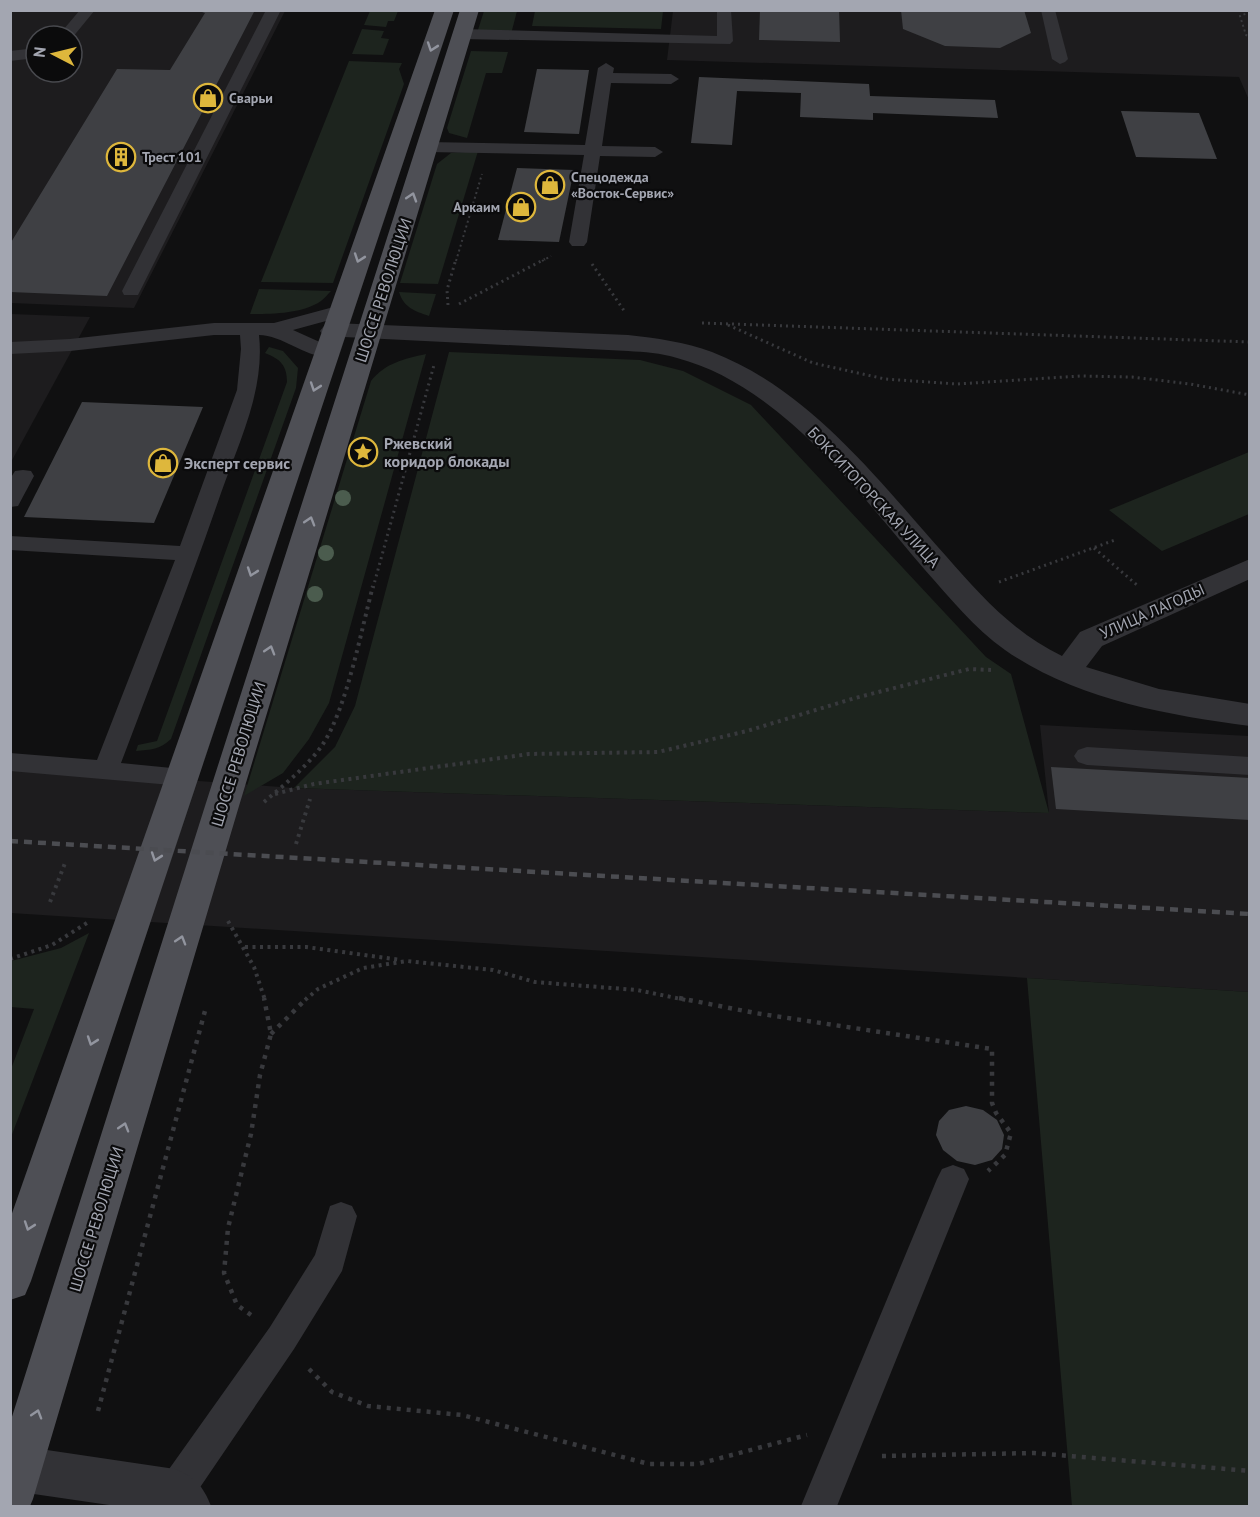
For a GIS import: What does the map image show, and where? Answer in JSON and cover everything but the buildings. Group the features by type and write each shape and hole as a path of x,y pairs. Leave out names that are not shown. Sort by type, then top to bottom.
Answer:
{"main road":[{"name":"ШОССЕ РЕВОЛЮЦИИ","path":"14,1479 342,332 445,10"},
{"name":"ШОССЕ РЕВОЛЮЦИИ","path":"10,1281 183,777 342,332 428,147 470,10"}],"street":[{"name":"БОКСИТОГОРСКАЯ УЛИЦА","path":"342,332 667,348 704,358 734,372 779,400 819,434 972,603 1016,643 1067,671 1124,691 1180,705 1250,715"},
{"name":"УЛИЦА ЛАГОДЫ","path":"1067,671 1091,639 1250,568"},
{"path":"14,1479 182,1499"}],"lane":[{"path":"76,24 88,10"},
{"path":"131,291 274,10"},
{"path":"462,34 725,41 724,10"},
{"path":"1048,10 1060,58"},
{"path":"578,242 605,73 671,79"},
{"path":"428,147 655,152"},
{"path":"10,348 70,345 214,329 249,328 342,332"},
{"path":"105,772 189,554 248,390 251,349 249,328"},
{"path":"274,329 342,332"},
{"path":"10,501 23,476"},
{"path":"10,543 189,554"},
{"path":"1087,756 1250,766"},
{"path":"10,762 183,777"},
{"path":"819,1506 953,1179"},
{"path":"182,1499 330,1260 341,1216"}],"path":[{"path":"1250,12 1240,16 1246,34 1250,37"},
{"path":"490,148 447,290 448,309 578,242 630,320"},
{"path":"691,322 1250,342"},
{"path":"725,323 813,363 885,379 957,384 1080,376 1132,377 1190,384 1250,395"},
{"path":"258,809 294,776 323,744 341,704 435,364"},
{"path":"996,583 1115,540"},
{"path":"1094,548 1162,607"},
{"path":"272,795 314,784 529,754 658,752 747,731 855,698 969,669 1002,670"},
{"path":"296,844 310,799"},
{"path":"50,902 65,863"},
{"path":"10,959 33,954 57,944 99,914"},
{"path":"226,917 245,947 266,1000 271,1034 260,1075 251,1134 228,1228 224,1274 237,1305 282,1338 332,1392 368,1406 462,1415 649,1464 698,1464 793,1440 855,1417"},
{"path":"245,947 306,947 493,970 535,982 637,990 755,1013 992,1049 992,1103 996,1113 1011,1133 1011,1142 1003,1161 987,1172 969,1179 953,1179"},
{"path":"271,1034 297,1006 318,989 363,968 407,961"},
{"path":"98,1411 209,995"},
{"path":"839,1457 1034,1453 1250,1471"}],"shaded area":[{"path":"370,10 398,11 394,21 388,21 386,27 364,25"},
{"path":"535,10 663,11 661,29 532,26"},
{"path":"11,11 285,11 134,308 11,303"},
{"path":"484,11 517,11 511,34 477,33"},
{"path":"673,11 1249,11 1249,100 1239,77 667,60"},
{"path":"362,29 384,31 381,38 389,39 383,55 352,54"},
{"path":"471,51 508,52 502,73 486,73 467,138 449,133 447,128"},
{"path":"349,61 402,63 399,69 404,84 333,283 261,282"},
{"path":"478,151 438,284 400,283 437,164 451,153"},
{"path":"259,289 331,291 321,301 305,309 250,314"},
{"path":"399,292 436,294 429,316 407,305"},
{"path":"11,314 90,317 11,462"},
{"path":"269,347 283,351 298,368 296,388 171,739 159,747 136,751 138,745 157,741 287,382 286,371 282,363 265,353"},
{"path":"449,352 640,360 683,371 751,405 986,657 1011,674 1049,813 294,788 335,747 355,706"},
{"path":"426,354 329,703 309,739 283,773 244,796 371,381 389,366"},
{"path":"1249,452 1249,514 1162,551 1109,510"},
{"path":"1040,725 1249,736 1249,992 11,913 11,767 294,788 1049,813"},
{"path":"89,933 11,1137 11,1069 34,1009 11,1007 11,961 61,948"},
{"path":"1027,978 1249,992 1249,1506 1072,1506"}],"railway":[{"path":"10,841 1250,914"}],"place":[{"name":"Сварьи","path":"208,98"},
{"name":"Трест 101","path":"121,157"},
{"name":"Спецодежда «Восток-Сервис»","path":"550,185"},
{"name":"Аркаим","path":"521,207"},
{"name":"Ржевский коридор блокады","path":"363,452"},
{"name":"Эксперт сервис","path":"163,463"}]}
